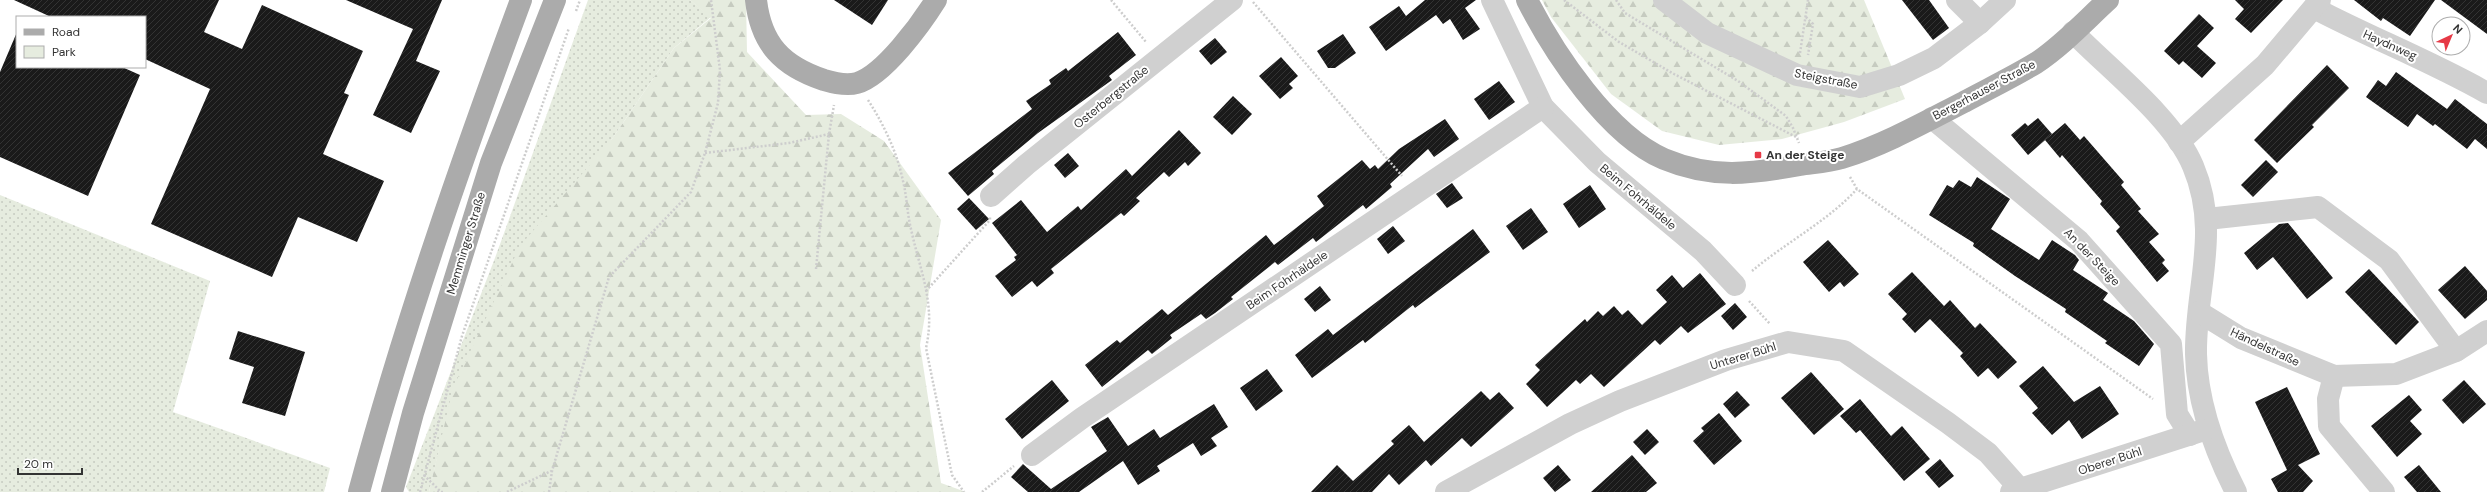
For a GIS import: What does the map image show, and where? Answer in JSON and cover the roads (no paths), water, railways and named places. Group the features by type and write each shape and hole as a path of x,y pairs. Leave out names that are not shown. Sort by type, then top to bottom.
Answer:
{"main road":[{"path":"359,492 378,422 469,140 521,0"},
{"name":"Memminger Straße","path":"392,492 413,413 491,163 555,0"},
{"path":"756,0 758,23 777,54 806,74 847,84 893,57 936,0"},
{"name":"Bergerhauser Straße","path":"1527,0 1544,32 1581,85 1615,124 1635,142 1663,158 1709,172 1750,174 1841,158 1932,118 2037,62 2108,0"}],"street":[{"name":"Osterbergstraße","path":"992,196 1026,165 1232,0"},
{"name":"Beim Fohrhäldele","path":"1492,0 1543,107 1597,162 1704,251 1720,266 1735,285"},
{"name":"Steigstraße","path":"1664,0 1707,33 1800,76 1860,87 1899,76 1934,58 1980,24 2005,0"},
{"path":"1957,0 1980,24"},
{"path":"2179,142 2265,65 2317,4"},
{"name":"Haydnweg","path":"2317,4 2373,38 2446,69 2487,93"},
{"path":"2073,32 2148,104 2179,142 2193,165 2202,191 2207,219 2205,265 2196,353 2199,432 2236,492"},
{"name":"Beim Fohrhäldele","path":"1032,455 1082,418 1543,107"},
{"name":"An der Steige","path":"1932,118 2079,241 2171,344 2177,414 2199,432"},
{"path":"2207,219 2318,207 2390,260 2456,351"},
{"name":"Händelstraße","path":"2199,312 2241,338 2334,376 2396,374 2456,351 2487,331"},
{"name":"Unterer Bühl","path":"1446,492 1570,424 1620,401 1726,360 1788,342 1844,351 1948,422 1988,453 2015,491"},
{"path":"2334,376 2328,399 2329,426 2384,492"},
{"name":"Oberer Bühl","path":"2015,491 2199,432"}],"place":[{"name":"An der Steige","path":"1758,155"}]}
